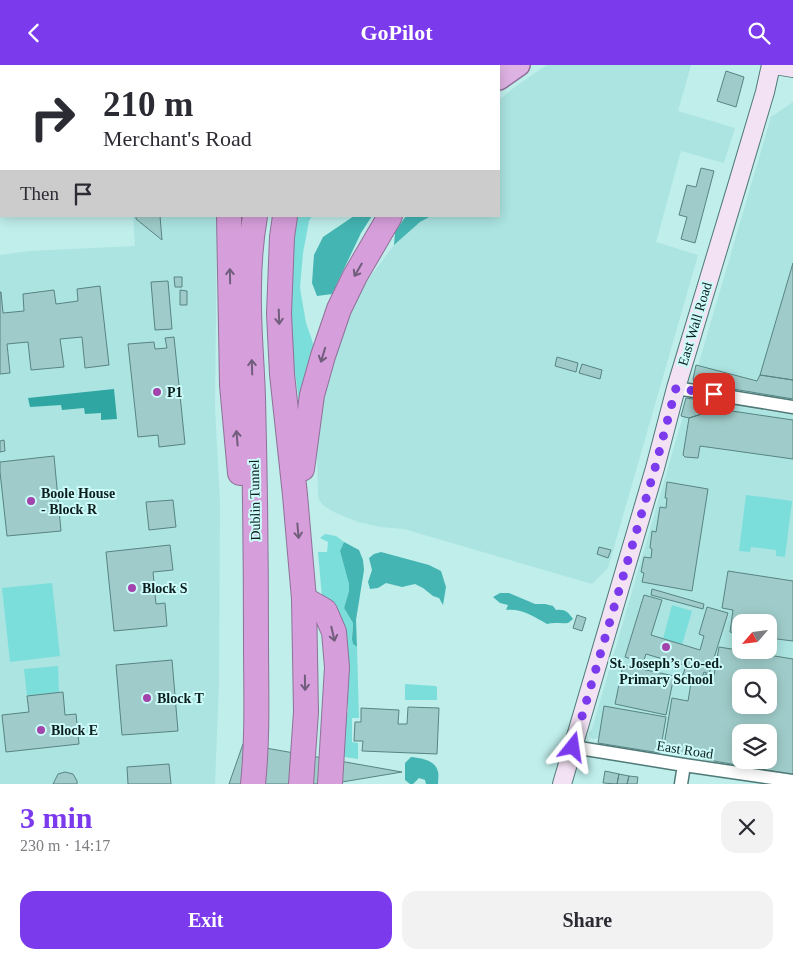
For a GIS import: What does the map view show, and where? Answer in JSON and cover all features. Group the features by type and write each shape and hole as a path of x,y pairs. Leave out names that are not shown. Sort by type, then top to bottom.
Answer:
{"highway":[{"path":"500,78 519,65"},
{"path":"229,217 232,385 256,644"},
{"name":"Dublin Tunnel","path":"253,784 256,759 256,541 248,290 255,217"},
{"path":"285,217 282,237 279,315 282,374 304,599 306,712 301,784"},
{"path":"295,495 301,479 312,395 323,355 339,309 355,276 389,217"},
{"path":"304,599 325,611 334,632 337,667 330,784"}],"main road":[{"name":"East Wall Road","path":"562,784 655,468 676,388 765,92 771,65"},
{"path":"775,65 793,68"}],"street":[{"path":"676,388 793,407"},
{"name":"East Road","path":"573,747 793,781"},
{"path":"681,784 684,765"}],"shaded area":[{"path":"547,65 691,65 678,111 735,128 724,163 681,151 656,242 698,255 608,568 592,584 404,529 358,522 336,513 324,506 319,500 317,458 322,403 328,377 347,320 367,281 394,245 420,222 429,217 500,217 500,99"},
{"path":"793,102 793,380 760,375 758,382 698,366 771,117"},
{"path":"133,217 217,217 215,407 220,503 219,680 215,784 0,784 0,255 30,251 135,246"},
{"path":"296,217 311,217 303,253 300,288 306,323 315,352 300,409 290,335 288,272"},
{"path":"353,217 371,217 361,233 332,294 317,296 312,283 314,255 323,237"},
{"path":"405,217 429,217 420,222 394,245 395,232"},
{"path":"114,389 117,419 101,420 101,413 85,414 84,408 62,410 61,405 30,407 28,398"},
{"path":"688,399 793,415 793,767 777,762 777,724 732,724 732,759 598,738 593,739 589,736 589,732 592,729"},
{"path":"746,495 792,501 785,557 776,556 776,550 751,547 750,552 739,551"},
{"path":"325,534 336,536 344,542 340,551 349,584 349,591 344,608 353,623 353,644 357,647 359,718 352,718 352,742 358,743 358,759 338,756 338,711 348,713 348,702 339,699 322,597 318,552 327,552 328,542 320,538"},
{"path":"344,542 359,550 363,560 364,570 356,620 357,647 353,644 352,639 353,623 344,608 349,584 340,551"},
{"path":"381,552 429,565 441,571 446,587 443,605 439,598 415,584 402,587 386,583 378,588 370,589 368,582 372,570 369,558"},
{"path":"52,583 60,656 10,662 2,588"},
{"path":"500,593 509,593 535,604 553,606 556,610 566,611 573,619 568,623 547,624 522,612 506,610 508,605 500,603 493,597"},
{"path":"672,605 692,611 682,645 663,639"},
{"path":"58,666 59,693 27,696 24,669"},
{"path":"405,684 437,687 437,700 405,700"},
{"path":"411,757 427,760 437,768 438,784 426,784 425,780 419,778 413,784 405,780 405,763"}],"building":[{"path":"726,71 744,77 736,107 717,101"},
{"path":"701,168 714,171 695,243 681,239 687,217 679,215 687,185 696,187"},
{"path":"136,217 160,217 162,240"},
{"path":"793,263 793,380 760,375"},
{"path":"174,277 182,277 182,287 175,287"},
{"path":"168,281 172,329 155,330 151,282"},
{"path":"100,286 109,365 85,368 82,337 60,339 64,367 31,370 28,342 7,344 10,373 0,374 0,292 3,313 24,311 23,294 54,290 56,304 78,301 77,289"},
{"path":"180,290 187,291 187,305 180,305"},
{"name":"P1","path":"174,337 185,444 159,447 158,435 138,437 128,344 154,342 155,349 167,348 165,338"},
{"path":"557,357 578,363 576,372 555,366"},
{"path":"582,364 602,370 600,379 579,373"},
{"path":"696,365 757,381 760,375 793,380 793,399 694,382"},
{"path":"686,398 719,403 718,409 689,418 681,416"},
{"path":"718,409 793,420 793,459 700,446 698,458 685,457 683,455 689,418"},
{"path":"4,440 5,451 0,452 0,441"},
{"name":"Boole House - Block R","path":"54,456 61,531 7,536 0,462"},
{"path":"667,482 708,489 692,591 642,582 644,573 641,572 644,557 651,558 652,531 656,532 660,507 666,508"},
{"path":"173,500 176,527 149,530 146,502"},
{"name":"Block S","path":"170,545 173,570 153,572 156,604 165,603 167,626 114,631 106,552"},
{"path":"599,547 611,550 608,558 597,554"},
{"path":"728,571 793,581 793,641 778,639 778,614 732,614 733,610 722,608"},
{"path":"652,589 704,604 703,609 651,595"},
{"path":"644,595 662,600 651,635 700,650 704,636 699,634 707,607 728,613 709,674 704,672 701,682 682,677 686,666 646,654 643,663 625,657"},
{"path":"577,615 586,618 582,631 573,628"},
{"path":"719,647 732,649 732,659 778,659 778,657 793,659 793,775 759,769 777,769 777,724 732,724 732,764 663,751 672,698 688,701 691,683 704,685 705,674 714,675"},
{"name":"Block T","path":"172,660 178,731 122,735 116,665"},
{"path":"623,665 674,676 666,715 615,704"},
{"name":"Block E","path":"63,692 65,715 76,714 79,744 6,752 2,715 29,712 27,696"},
{"path":"604,706 666,717 660,753 598,743"},
{"path":"408,707 439,708 437,754 362,751 363,741 354,741 355,722 361,722 361,708 399,710 398,724 407,724"},
{"path":"243,744 402,772 330,784 229,784"},
{"path":"169,764 171,784 128,784 127,767"},
{"path":"605,771 619,774 617,784 603,783"},
{"path":"65,772 73,774 77,784 53,784 58,774"},
{"path":"619,774 629,776 627,784 617,784"},
{"path":"629,776 638,777 637,784 627,784"}],"place":[{"name":"P1","path":"157,392"},
{"name":"Boole House - Block R","path":"31,501"},
{"name":"Block S","path":"132,588"},
{"name":"St. Joseph’s Co-ed. Primary School","path":"666,647"},
{"name":"Block T","path":"147,698"},
{"name":"Block E","path":"41,730"}],"route":[{"path":"573,747 655,468 676,388 714,394"}]}
